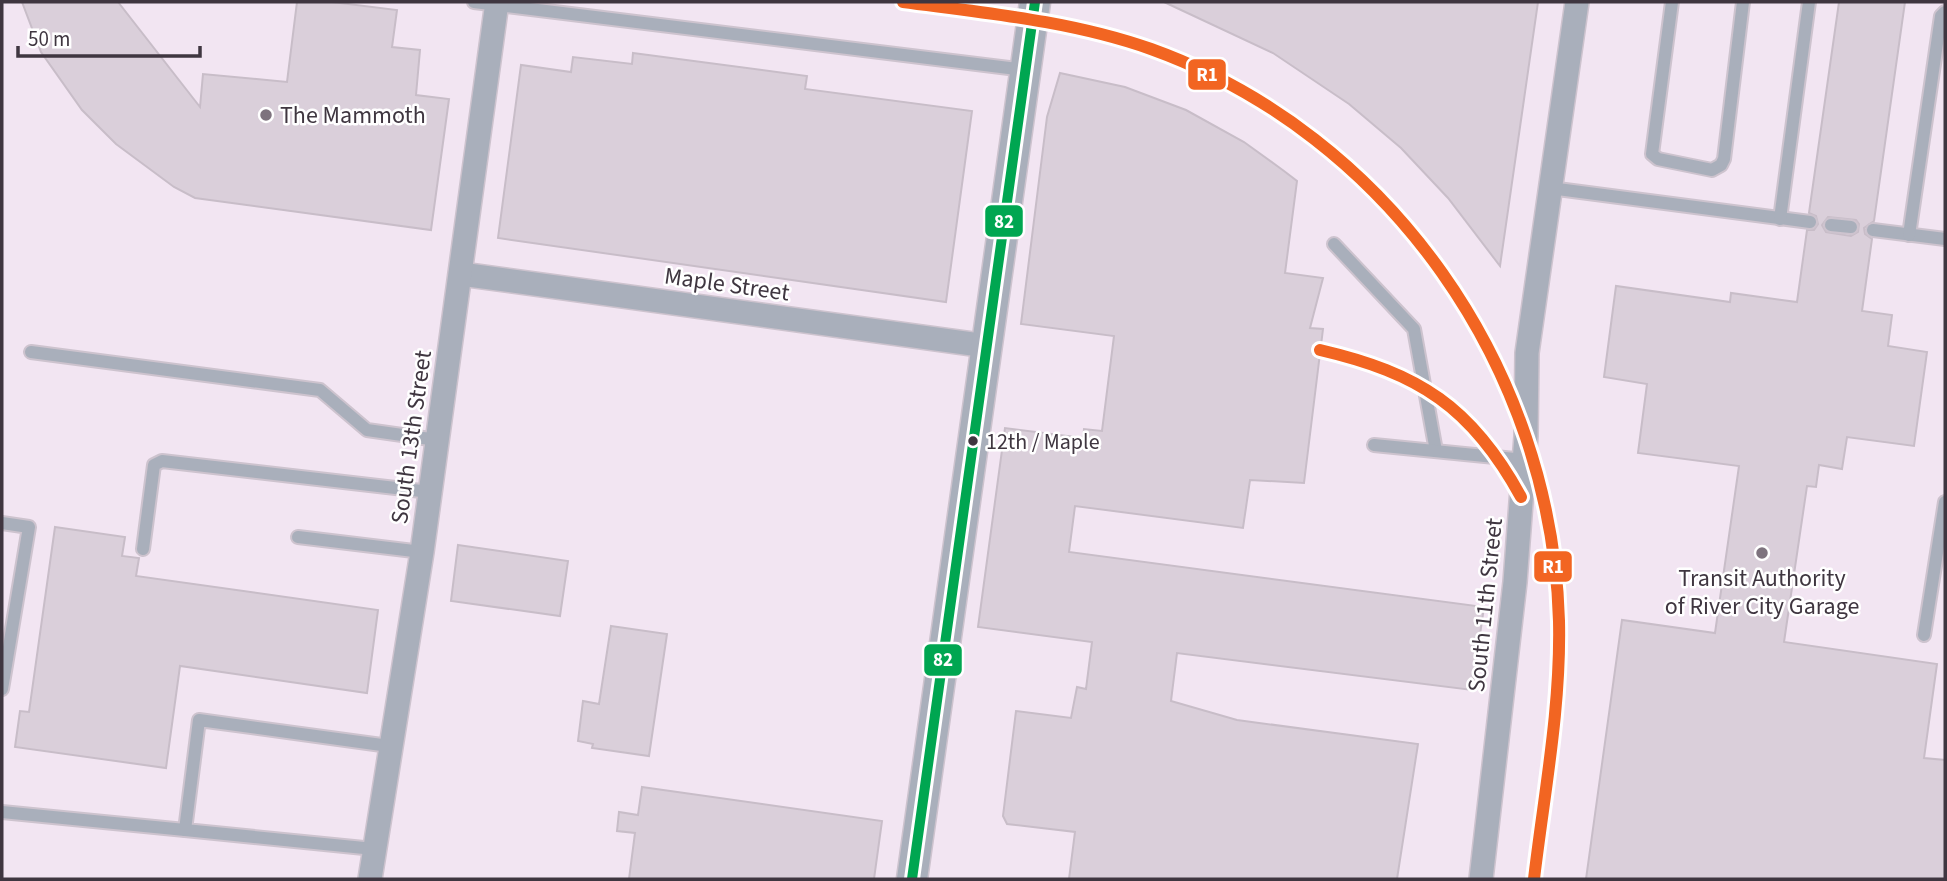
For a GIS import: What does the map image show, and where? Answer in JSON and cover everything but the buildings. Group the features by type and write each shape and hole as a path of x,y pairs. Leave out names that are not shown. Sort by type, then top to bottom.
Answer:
{"street":[{"path":"912,879 1035,2"},
{"name":"South 11th Street","path":"1481,879 1510,630 1525,460 1527,353 1577,2"},
{"name":"South 13th Street","path":"370,879 389,746 422,552 461,274 489,3"},
{"name":"Maple Street","path":"461,274 987,346"}],"lane":[{"path":"1672,2 1651,154 1658,159 1712,170 1721,165 1724,159 1743,2"},
{"path":"1780,219 1809,2"},
{"path":"489,3 1025,70"},
{"path":"1909,235 1941,16 1945,12"},
{"path":"1550,188 1810,222"},
{"path":"1831,225 1851,227"},
{"path":"1873,230 1945,239"},
{"path":"1334,244 1414,329 1436,451"},
{"path":"30,352 320,390 367,429 437,440"},
{"path":"1374,445 1525,460"},
{"path":"144,549 154,465 162,461 430,492"},
{"path":"1924,635 1945,502"},
{"path":"2,523 29,527 2,688"},
{"path":"298,537 422,552"},
{"path":"184,830 200,720 389,746"},
{"path":"2,812 374,849"}],"transit line":[{"name":"R1","path":"903,2 1028,19 1091,31 1151,49 1237,88 1315,139 1383,201 1442,273 1490,352 1526,437 1549,528 1559,621 1559,654 1555,718 1534,879"},
{"name":"82","path":"912,879 1035,2"},
{"name":"R1","path":"1320,350 1386,370 1439,398 1483,439 1521,497"}],"place":[{"name":"The Mammoth","path":"266,115"},
{"name":"12th / Maple","path":"973,441"},
{"name":"Transit Authority of River City Garage","path":"1762,553"}]}
